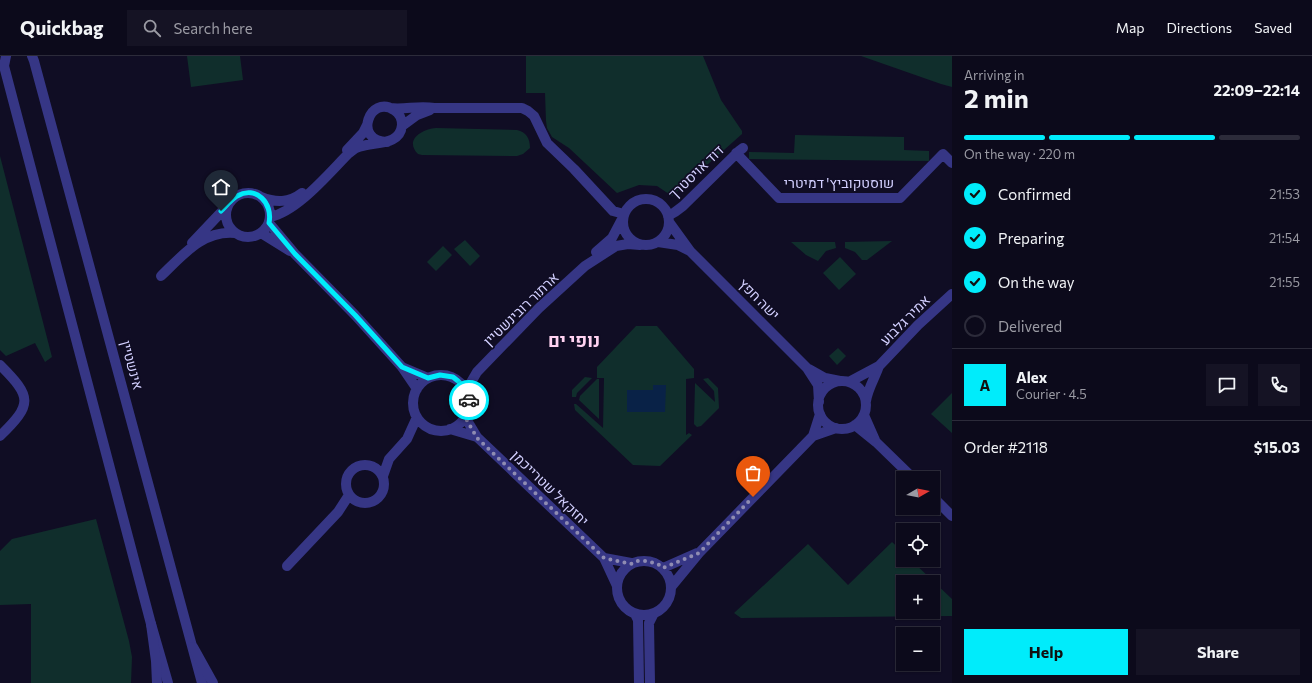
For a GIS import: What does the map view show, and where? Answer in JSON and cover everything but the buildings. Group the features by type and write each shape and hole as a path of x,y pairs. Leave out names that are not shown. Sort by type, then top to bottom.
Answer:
{"street":[{"path":"6,56 4,66 151,624 168,683"},
{"name":"אינשטיין","path":"32,56 194,647 202,683"},
{"path":"261,197 269,208 270,220 267,227 261,234 251,237 240,236 235,233 231,229 226,218 228,206 236,196 249,193 261,197 270,201 279,202 286,201 297,196 363,133 370,114 374,110 385,107 404,109 421,107 522,108 528,111 537,121 547,143 574,169 613,211 623,216"},
{"path":"270,220 300,201 354,149 364,145 387,142 397,136 402,126 402,120 395,110 390,108"},
{"path":"402,126 417,115 434,108"},
{"path":"367,125 371,136 381,142 387,142"},
{"name":"שוסטקוביץ' דמיטרי","path":"740,151 779,198 900,198 943,154 952,163"},
{"name":"דוד אויסטרך","path":"669,219 740,151"},
{"path":"643,199 656,201 666,210 669,219 666,233 658,242 650,245 640,245 629,239 623,228 623,216 626,208 637,200 643,199"},
{"path":"161,276 232,201"},
{"name":"ארתור רובינשטיין","path":"585,266 591,257 612,238 623,216"},
{"name":"ישה חפץ","path":"669,219 690,251 808,368 825,378 845,382"},
{"path":"270,220 295,254 355,315 402,367 417,389"},
{"path":"182,255 209,236 225,232 235,233"},
{"path":"261,234 295,254"},
{"name":"ישה חפץ","path":"658,242 678,245 690,251"},
{"name":"ארתור רובינשטיין","path":"466,391 477,372 539,308 585,266 616,246 628,244 640,245"},
{"name":"אמיר גלבוע","path":"866,401 868,390 879,366 918,325 952,294"},
{"path":"0,365 14,379 22,391 24,400 22,412 15,422 0,436"},
{"name":"אמיר גלבוע","path":"845,382 879,366"},
{"path":"402,367 428,378"},
{"name":"ישה חפץ","path":"808,368 818,385 819,402"},
{"name":"ארתור רובינשטיין","path":"458,381 477,372"},
{"path":"446,375 458,381 466,391 469,401 469,407 465,417 458,425 450,429 439,431 428,428 414,412 413,400 417,389 428,378 434,376 446,375"},
{"path":"671,587 699,553 813,436 836,428 849,428 859,422 864,415 866,401 858,387 845,382 830,384 822,392 819,402 820,414 813,436"},
{"path":"820,414 826,423 836,428"},
{"path":"864,415 876,442"},
{"path":"383,476 389,459 407,439 417,417"},
{"name":"יחזקאל שטרייכמן","path":"465,417 477,438 604,558 617,586"},
{"path":"855,425 876,442 906,471"},
{"path":"407,439 428,428"},
{"name":"יחזקאל שטרייכמן","path":"450,429 477,438"},
{"path":"372,465 389,459"},
{"path":"360,464 372,465 380,471 383,476 384,489 376,500 370,503 357,502 349,495 346,489 345,483 347,476 354,467 360,464"},
{"path":"287,566 338,512 349,495"},
{"path":"338,512 357,502"},
{"path":"940,504 952,516"},
{"path":"663,568 699,553"},
{"path":"604,558 631,564"},
{"path":"636,561 647,561 658,564 663,568 669,577 671,587 668,600 660,610 648,615 635,614 625,608 618,598 617,586 620,575 627,566 636,561"},
{"path":"650,683 649,623 654,613"},
{"path":"635,614 638,620 639,683"},
{"path":"151,624 156,661 157,683"},
{"path":"194,647 213,683"}],"green space":[{"path":"187,56 240,56 243,80 191,87"},
{"path":"526,56 703,56 721,100 742,131 742,134 672,196 657,186 639,185 617,193 569,148 552,137 547,128 545,93 526,93"},
{"path":"861,56 952,56 952,87 941,84"},
{"path":"436,128 517,130 523,132 527,136 530,148 523,154 517,156 418,154 414,149 413,144 416,136 425,131"},
{"path":"795,135 904,137 904,150 929,151 929,161 749,159 749,152 794,153"},
{"path":"0,156 52,357 45,362 35,343 6,356 0,350"},
{"path":"465,240 480,256 470,266 454,249"},
{"path":"892,241 867,260 862,260 855,252 845,248 845,242"},
{"path":"791,242 835,242 836,248 826,251 818,261 806,255"},
{"path":"443,246 452,255 436,271 427,262"},
{"path":"840,257 856,274 839,290 823,273"},
{"path":"636,326 657,326 694,369 694,378 686,379 686,435 689,433 692,435 660,466 633,465 575,410 574,404 576,404 603,428 604,378 597,378 597,367"},
{"path":"838,348 846,356 837,365 829,356"},
{"path":"585,377 592,378 577,393 576,397 572,397 572,390"},
{"path":"708,378 718,388 719,408 701,426 697,427 694,424 695,383 715,402 714,391 703,379"},
{"path":"597,379 599,379 599,419 579,400 580,396"},
{"path":"952,393 952,433 931,414"},
{"path":"96,519 129,641 132,657 131,683 31,683 31,604 0,605 0,551 12,539"},
{"path":"892,542 896,546 896,567 918,567 927,575 896,575 896,617 741,618 734,613 808,544 848,585"},
{"path":"940,588 952,599 952,616 940,616"}],"water":[{"path":"653,385 666,385 665,412 627,412 627,390 653,390"}],"way so far":[{"path":"469,400 469,407 465,417 477,438 604,558 631,564 636,561 653,562 663,568 699,553 753,497"}],"district":[{"name":"נופי ים","path":"574,341"}],"route":[{"path":"221,211 236,196 249,193 261,197 269,208 269,223 295,254 355,315 402,367 428,378 440,375 453,377 462,384 469,400"}]}
